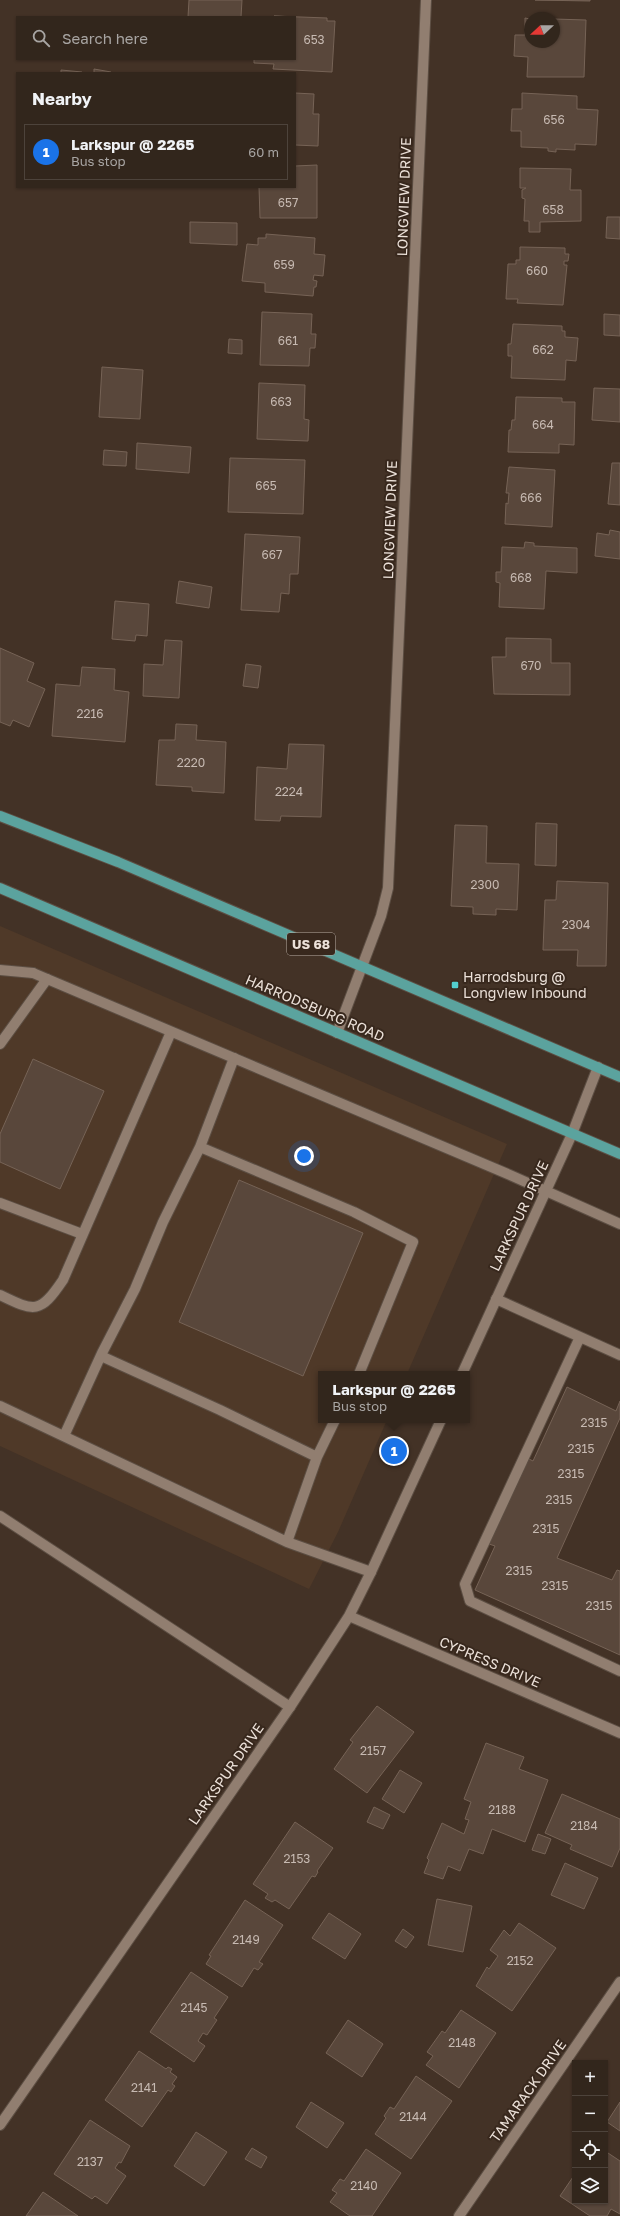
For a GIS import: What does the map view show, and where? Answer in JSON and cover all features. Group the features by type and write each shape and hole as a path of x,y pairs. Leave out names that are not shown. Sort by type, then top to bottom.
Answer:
{"main road":[{"name":"US 68","path":"0,816 118,862 620,1077"},
{"name":"HARRODSBURG ROAD","path":"0,888 620,1154"}],"street":[{"name":"LONGVIEW DRIVE","path":"336,1033 381,916 388,888 426,0"},
{"path":"0,970 33,973 620,1224"},
{"path":"0,1044 47,979"},
{"path":"0,1295 27,1308 35,1308 43,1304 63,1280 171,1032"},
{"path":"64,1436 101,1356 135,1290 164,1222 200,1147 234,1058"},
{"name":"LARKSPUR DRIVE","path":"463,1371 572,1134 598,1067"},
{"path":"200,1147 354,1212 413,1242 360,1371"},
{"path":"0,1203 82,1234"},
{"path":"496,1299 620,1355"},
{"path":"580,1337 464,1584 470,1601 620,1671"},
{"path":"101,1356 220,1410 317,1457"},
{"path":"0,1406 288,1542 372,1572"},
{"path":"288,1542 317,1457 334,1423"},
{"name":"LARKSPUR DRIVE","path":"0,2125 290,1707 349,1616 372,1572 440,1423"},
{"path":"0,1516 290,1707"},
{"name":"CYPRESS DRIVE","path":"349,1616 620,1733"},
{"name":"TAMARACK DRIVE","path":"459,2216 620,1982"}],"shaded area":[{"path":"0,926 507,1144 408,1371 318,1371 318,1423 386,1423 338,1532 309,1589 0,1446"}],"building":[{"path":"189,0 242,0 241,16 188,16"},
{"path":"535,0 590,0 590,1"},
{"path":"296,17 327,18 327,21 335,21 332,72 273,69 274,64 254,63 254,60 296,60"},
{"path":"560,19 586,20 584,77 527,77 528,57 514,56 515,35 524,35 524,48 560,48"},
{"path":"94,69 111,72 94,72"},
{"path":"61,70 82,72 61,72"},
{"path":"296,93 314,94 313,114 319,114 318,146 296,145"},
{"path":"522,93 577,96 577,109 598,110 596,145 575,144 575,150 556,149 556,152 548,151 548,148 521,147 521,131 511,131 512,109 522,109"},
{"path":"317,165 317,218 260,218 259,188 296,188 296,166"},
{"path":"520,168 571,169 570,190 581,190 581,221 540,222 540,232 529,232 529,221 524,221 525,199 522,198 522,190 526,188 520,188"},
{"path":"607,217 620,217 620,239 606,238"},
{"path":"190,222 237,223 237,245 190,243"},
{"path":"266,234 315,238 314,254 325,255 323,276 314,275 313,280 317,281 316,287 314,287 313,296 265,292 265,283 242,281 247,244 258,245 258,238 266,238"},
{"path":"520,247 565,248 565,254 569,254 568,261 564,261 564,265 567,265 563,305 517,303 518,299 506,299 508,264 516,264 516,260 520,260"},
{"path":"262,312 312,314 311,334 316,334 315,348 310,348 309,366 260,365"},
{"path":"604,314 620,315 620,336 604,335"},
{"path":"513,324 562,326 562,331 565,331 565,337 578,338 576,361 566,360 565,380 511,378 512,356 508,356 508,344 511,344"},
{"path":"229,339 242,340 242,354 228,353"},
{"path":"102,367 143,370 140,419 99,417"},
{"path":"259,383 305,385 304,419 309,420 308,441 257,439"},
{"path":"594,388 620,389 620,422 592,420"},
{"path":"516,397 562,398 562,402 575,402 574,445 559,444 559,453 508,452 509,430 511,430 512,420 515,420"},
{"path":"137,443 191,447 189,473 136,469"},
{"path":"104,450 127,452 126,466 103,465"},
{"path":"230,458 305,460 303,514 228,512"},
{"path":"612,463 620,463 620,505 608,504"},
{"path":"509,467 555,470 552,527 505,524 506,503 508,504 509,493 506,493"},
{"path":"610,530 620,532 620,559 595,556 597,533 609,535"},
{"path":"245,534 300,537 298,574 290,574 289,594 281,593 279,612 241,610"},
{"path":"525,542 534,543 534,546 577,548 577,573 546,571 544,609 499,607 500,583 496,582 496,572 501,572 502,547 524,548"},
{"path":"179,581 212,587 209,608 176,603"},
{"path":"115,601 149,604 147,636 136,635 135,641 112,639"},
{"path":"506,638 551,639 551,663 570,663 570,695 494,694 492,657 506,657"},
{"path":"165,640 182,641 179,698 143,696 144,664 163,665"},
{"path":"0,648 34,663 27,681 45,689 29,727 13,720 10,726 0,722"},
{"path":"246,664 261,666 258,688 243,686"},
{"path":"82,667 115,669 114,690 129,692 125,742 52,736 56,684 80,686"},
{"path":"176,724 197,725 196,740 226,742 224,793 192,791 192,787 156,785 159,740 175,740"},
{"path":"289,744 324,745 321,817 281,816 280,821 255,820 257,767 287,769"},
{"path":"536,823 557,824 556,866 535,865"},
{"path":"455,825 487,826 486,863 519,864 517,910 496,909 496,915 473,914 473,907 451,906"},
{"path":"557,881 608,883 606,966 577,966 578,950 543,950 545,900 556,900"},
{"path":"33,1059 104,1091 60,1189 0,1162 0,1134"},
{"path":"239,1180 363,1233 303,1376 179,1322"},
{"path":"567,1387 616,1411 620,1401 620,1418 557,1558 612,1580 617,1570 620,1571 620,1655 475,1590 495,1546 489,1544 527,1458 533,1461"},
{"path":"377,1706 414,1732 367,1793 334,1769 353,1742 350,1740"},
{"path":"486,1743 524,1757 519,1769 548,1780 525,1842 492,1829 483,1854 469,1849 460,1871 448,1866 443,1879 424,1873 429,1860 427,1858 442,1823 464,1834 469,1820 465,1819 471,1802 464,1799"},
{"path":"400,1770 422,1783 404,1813 382,1799"},
{"path":"562,1794 620,1819 620,1848 612,1867 570,1849 572,1845 545,1833"},
{"path":"374,1807 390,1815 383,1829 367,1822"},
{"path":"295,1822 333,1848 317,1871 318,1872 315,1877 312,1876 289,1909 275,1900 272,1902 265,1898 268,1894 253,1884"},
{"path":"538,1834 551,1839 545,1854 532,1850"},
{"path":"565,1863 598,1878 584,1909 551,1895"},
{"path":"437,1899 472,1906 463,1952 428,1945"},
{"path":"245,1900 283,1925 259,1962 263,1964 258,1970 254,1968 242,1987 206,1964 211,1956 209,1955"},
{"path":"329,1913 361,1934 345,1959 312,1938"},
{"path":"519,1923 556,1948 512,2011 476,1986 487,1967 489,1969 498,1956 490,1950 504,1930 510,1936"},
{"path":"403,1929 414,1937 406,1948 395,1941"},
{"path":"191,1972 228,1997 214,2018 217,2020 207,2035 203,2033 198,2041 205,2046 194,2062 150,2032"},
{"path":"461,2010 496,2033 459,2088 426,2065 433,2056 427,2052 442,2031 445,2033"},
{"path":"348,2020 383,2044 362,2077 326,2053"},
{"path":"139,2051 166,2069 168,2067 172,2069 170,2072 177,2077 172,2084 175,2086 171,2092 168,2090 142,2127 105,2100"},
{"path":"416,2076 452,2101 411,2159 375,2134 386,2118 384,2116 390,2107 394,2109"},
{"path":"311,2102 344,2123 327,2148 296,2127"},
{"path":"620,2102 620,2131 608,2123"},
{"path":"90,2120 130,2146 121,2163 119,2162 115,2168 126,2176 107,2204 95,2196 92,2199 54,2174"},
{"path":"196,2132 227,2152 204,2186 174,2166"},
{"path":"252,2148 267,2157 261,2168 245,2159"},
{"path":"366,2149 401,2173 372,2216 350,2216 330,2202 337,2193 332,2190 340,2179 344,2181"},
{"path":"608,2153 620,2161 620,2214 611,2209 607,2216 590,2216 572,2204 608,2204"},
{"path":"572,2178 572,2204 560,2196"},
{"path":"43,2192 78,2216 26,2216"}],"place":[{"name":"Harrodsburg @ Longview Inbound","path":"455,985"},
{"name":"Larkspur @ 2265","path":"394,1451"}]}
